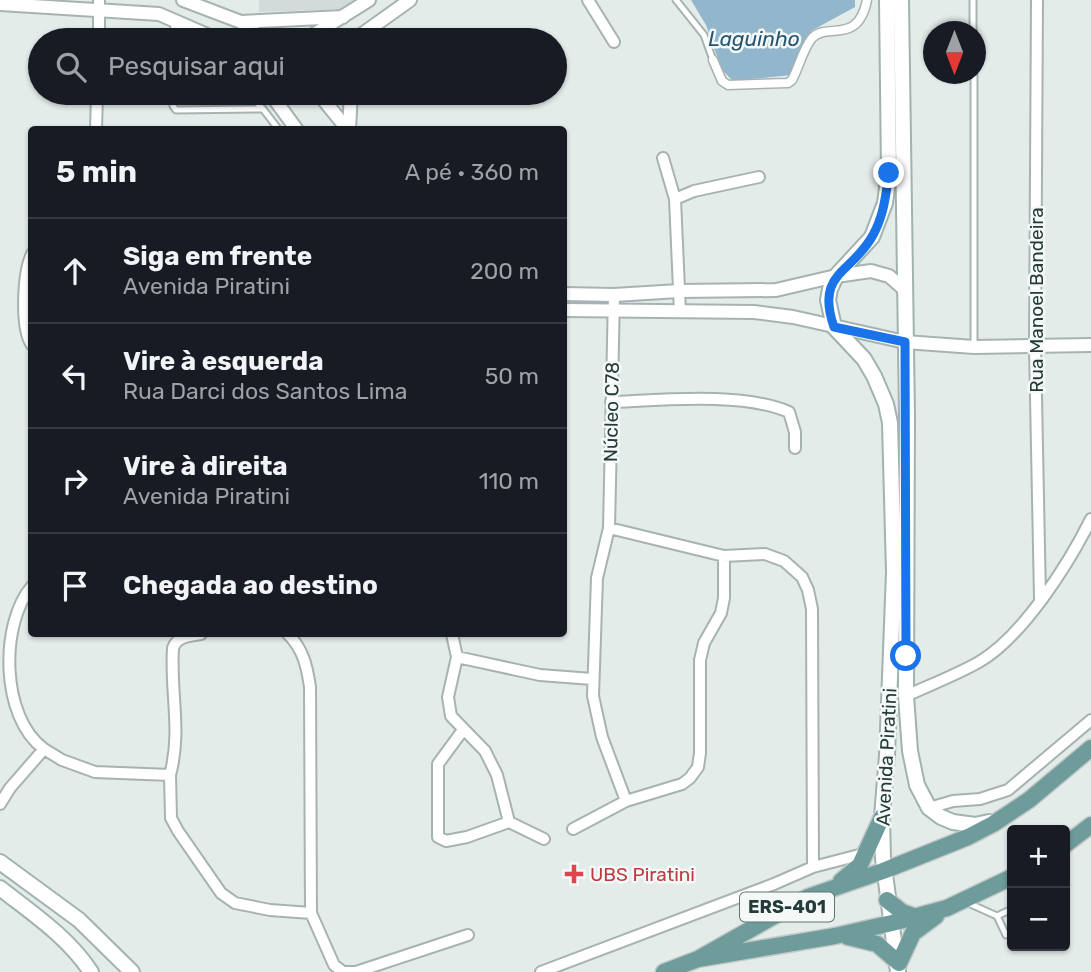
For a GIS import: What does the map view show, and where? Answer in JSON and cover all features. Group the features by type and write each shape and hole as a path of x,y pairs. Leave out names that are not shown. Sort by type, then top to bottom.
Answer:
{"main road":[{"path":"834,327 828,300 830,289 836,276 872,237 885,203 889,173 887,0"},
{"name":"Avenida Piratini","path":"901,0 906,696 910,751 917,785 929,807"},
{"name":"Avenida Piratini","path":"834,327 864,359 874,376 886,404 890,423 894,572 882,817 883,871 899,967"},
{"name":"ERS-401","path":"664,972 698,959 808,897 968,837 1009,814 1091,748"},
{"path":"887,755 910,751"},
{"path":"929,807 941,817 953,822 975,825 1009,814"},
{"path":"808,897 841,881 860,865 882,817"},
{"path":"1070,841 1091,825"},
{"path":"0,862 79,920 132,972"},
{"name":"ERS-401","path":"698,959 835,936 892,923 947,908 1007,879"},
{"path":"0,888 60,935 92,972"},
{"path":"887,901 913,916"},
{"path":"835,936 877,944 899,967 917,928 947,908"}],"street":[{"path":"183,0 241,22 249,28"},
{"path":"325,28 369,0"},
{"path":"375,28 410,0"},
{"path":"588,0 614,42"},
{"path":"713,60 722,81 728,85 788,83 813,37 849,28 863,16 867,0"},
{"name":"Rua Manoel Bandeira","path":"1037,0 1035,346 1040,599"},
{"path":"0,4 99,4 151,12 193,28"},
{"path":"99,4 99,28"},
{"path":"241,22 343,17"},
{"path":"96,126 97,105"},
{"path":"281,105 294,126"},
{"path":"328,105 346,126"},
{"path":"349,126 350,105"},
{"path":"663,158 675,199 680,312"},
{"path":"675,199 694,191 759,177"},
{"path":"28,266 24,324 28,340"},
{"path":"567,294 776,290 860,271 881,272 905,290"},
{"name":"Núcleo C78","path":"614,295 609,528 597,578 592,679 596,715 626,801"},
{"path":"567,310 754,312 793,317 905,342 974,347 1091,345"},
{"path":"611,402 737,401 777,407 789,412 792,418 795,448"},
{"path":"906,696 979,662 1010,638 1069,558 1091,519"},
{"path":"609,528 724,556 765,554 784,561 802,577 812,609 813,867"},
{"path":"572,829 626,801 682,784 698,767 700,660 704,643 720,613 724,598 724,556"},
{"path":"28,590 8,612 4,625 1,673 12,716 25,733 62,760 94,772 170,775"},
{"path":"186,637 175,642 173,648 172,691 177,738 170,775 172,818 221,893 235,903 270,910 311,913"},
{"path":"291,637 298,644 306,663 310,687 311,913 334,965 343,972 356,972 468,935"},
{"path":"454,637 457,657 448,697 451,716 485,751 497,775 509,822"},
{"path":"457,657 540,675 592,679"},
{"path":"929,807 953,801 980,799 1008,790 1091,720"},
{"path":"463,730 438,764 438,837 446,841 467,837 509,822 544,839"},
{"path":"0,804 10,788 44,749"},
{"path":"541,972 813,867 867,853"}],"lane":[{"path":"676,0 704,35 713,60"},
{"path":"973,0 973,21"},
{"path":"174,19 174,28"},
{"path":"974,84 974,347"},
{"path":"173,105 182,112 262,108"},
{"path":"259,105 276,126"},
{"path":"963,901 997,916 1007,934"},
{"path":"997,916 1007,911"},
{"path":"1002,926 1007,924"}],"shaded area":[{"path":"259,0 360,0 345,9 259,12"}],"water":[{"name":"Laguinho","path":"691,0 855,0 855,7 811,31 792,75 733,81 722,70 706,25"}],"place":[{"name":"UBS Piratini","path":"574,874"}],"route":[{"path":"889,173 885,203 872,237 836,276 828,300 834,327 905,342 906,656"}]}
